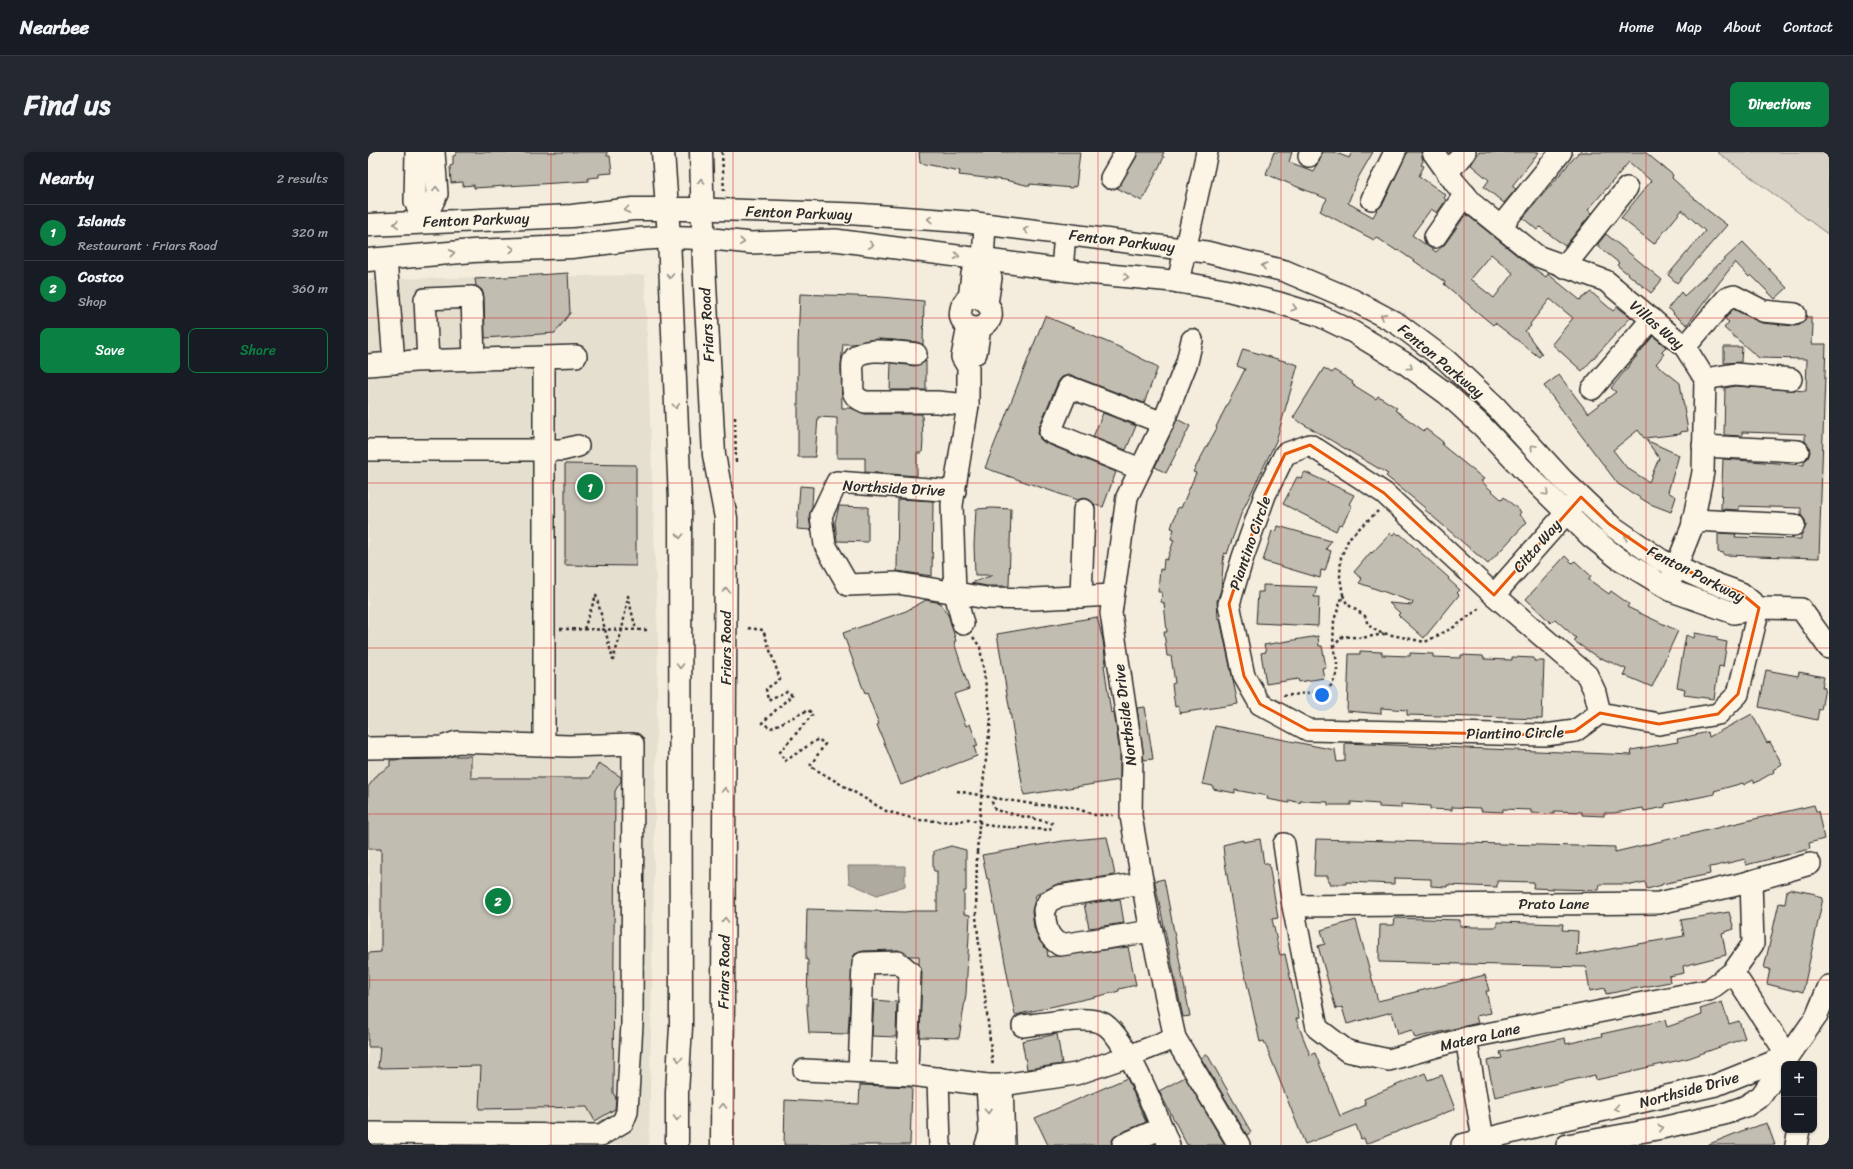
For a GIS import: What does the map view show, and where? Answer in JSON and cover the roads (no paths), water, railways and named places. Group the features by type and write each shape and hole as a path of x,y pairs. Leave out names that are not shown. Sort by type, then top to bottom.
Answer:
{"main road":[{"path":"663,152 669,238 680,500 681,1027 677,1092 677,1145"},
{"name":"Friars Road","path":"701,152 703,238 714,454 726,518 722,1145"},
{"name":"Fenton Parkway","path":"368,225 572,216 633,209 702,210"},
{"name":"Fenton Parkway","path":"377,260 473,251 571,246 669,238 703,238"}],"street":[{"path":"416,152 414,201 423,222"},
{"path":"423,222 437,194 434,152"},
{"path":"1111,178 1126,152"},
{"path":"1178,282 1207,152"},
{"path":"1372,199 1395,152"},
{"name":"Villas Way","path":"1433,152 1447,173 1475,206 1537,256 1606,281 1685,347 1706,379"},
{"path":"1447,173 1465,152"},
{"path":"1501,226 1561,152"},
{"path":"1564,267 1626,188"},
{"path":"1435,237 1465,194"},
{"name":"Fenton Parkway","path":"702,210 855,214 985,224 1206,252 1285,271 1353,300 1398,324 1446,360 1496,407 1580,497 1609,524 1661,560 1741,593 1759,608"},
{"name":"Northside Drive","path":"963,624 955,593 952,506 968,405 968,367 975,358 974,327 985,326 990,317 990,307 978,301 991,278 983,260 985,224"},
{"path":"1062,270 1065,234"},
{"name":"Fenton Parkway","path":"703,238 751,243 835,240 1062,270 1178,282 1230,291 1279,303 1318,315 1353,332 1406,364 1446,394 1483,427 1590,536 1618,558 1668,588 1734,613 1759,608 1801,609 1829,648"},
{"path":"377,260 394,362"},
{"path":"1685,347 1727,298 1734,296 1763,311 1795,314"},
{"path":"428,361 425,299 472,297 474,360"},
{"path":"1592,389 1652,319"},
{"name":"Northside Drive","path":"1192,340 1187,362 1163,423 1126,497 1111,613 1132,753 1131,816 1152,931 1175,1038 1239,1145"},
{"path":"916,354 869,351 859,353 853,361 852,390 857,398 865,402 937,402 968,405"},
{"path":"368,365 394,362 576,356"},
{"path":"544,357 544,745"},
{"path":"1668,588 1693,520 1703,472 1706,379 1735,374 1791,379"},
{"path":"1140,469 1050,432 1069,387 1163,423"},
{"name":"Piantino Circle","path":"1310,445 1384,493 1494,595 1587,676 1595,692 1600,713 1575,731 1545,735 1308,730 1260,704 1244,676 1230,604 1243,557 1265,495 1285,454 1310,445"},
{"path":"368,450 562,450 578,446"},
{"path":"1703,446 1798,451"},
{"name":"Northside Drive","path":"955,491 837,482 821,516 825,544 848,585 897,583 986,598 1034,599 1113,595"},
{"name":"Citta Way","path":"1494,595 1580,497"},
{"path":"1081,596 1084,510"},
{"path":"1693,520 1794,525"},
{"path":"1600,713 1659,724 1718,714 1738,694 1759,608"},
{"path":"368,748 442,747 457,742 544,745 633,744 632,1024 627,1112 623,1122 601,1134 440,1139 368,1133"},
{"name":"Matera Lane","path":"1284,844 1293,906 1317,1028 1347,1051 1389,1060 1466,1038 1709,990 1733,972 1753,944 1751,881"},
{"name":"Prato Lane","path":"1293,906 1659,903 1751,881 1810,864"},
{"path":"1143,883 1059,896 1048,902 1044,910 1048,933 1052,940 1060,945 1152,931"},
{"path":"859,1072 863,963 898,962 910,972 907,1074"},
{"path":"1733,972 1787,1060 1816,1017 1829,986"},
{"path":"1023,1026 1082,1020 1102,1023 1115,1034 1129,1056 1166,1136 1123,1145"},
{"path":"804,1070 907,1074 995,1085 1076,1074 1175,1038"},
{"path":"1466,1038 1484,1142"},
{"name":"Northside Drive","path":"1462,1145 1484,1142 1716,1085 1787,1060"},
{"name":"Northside Drive","path":"1567,1145 1679,1124 1724,1114 1746,1106 1761,1096 1787,1060"},
{"path":"938,1078 940,1145"},
{"path":"986,1145 990,1133 995,1085"},
{"path":"995,1085 1004,1145"},
{"path":"1796,1145 1798,1133"}],"place":[{"name":"Islands","path":"590,487"},
{"name":"Costco","path":"498,901"}]}
